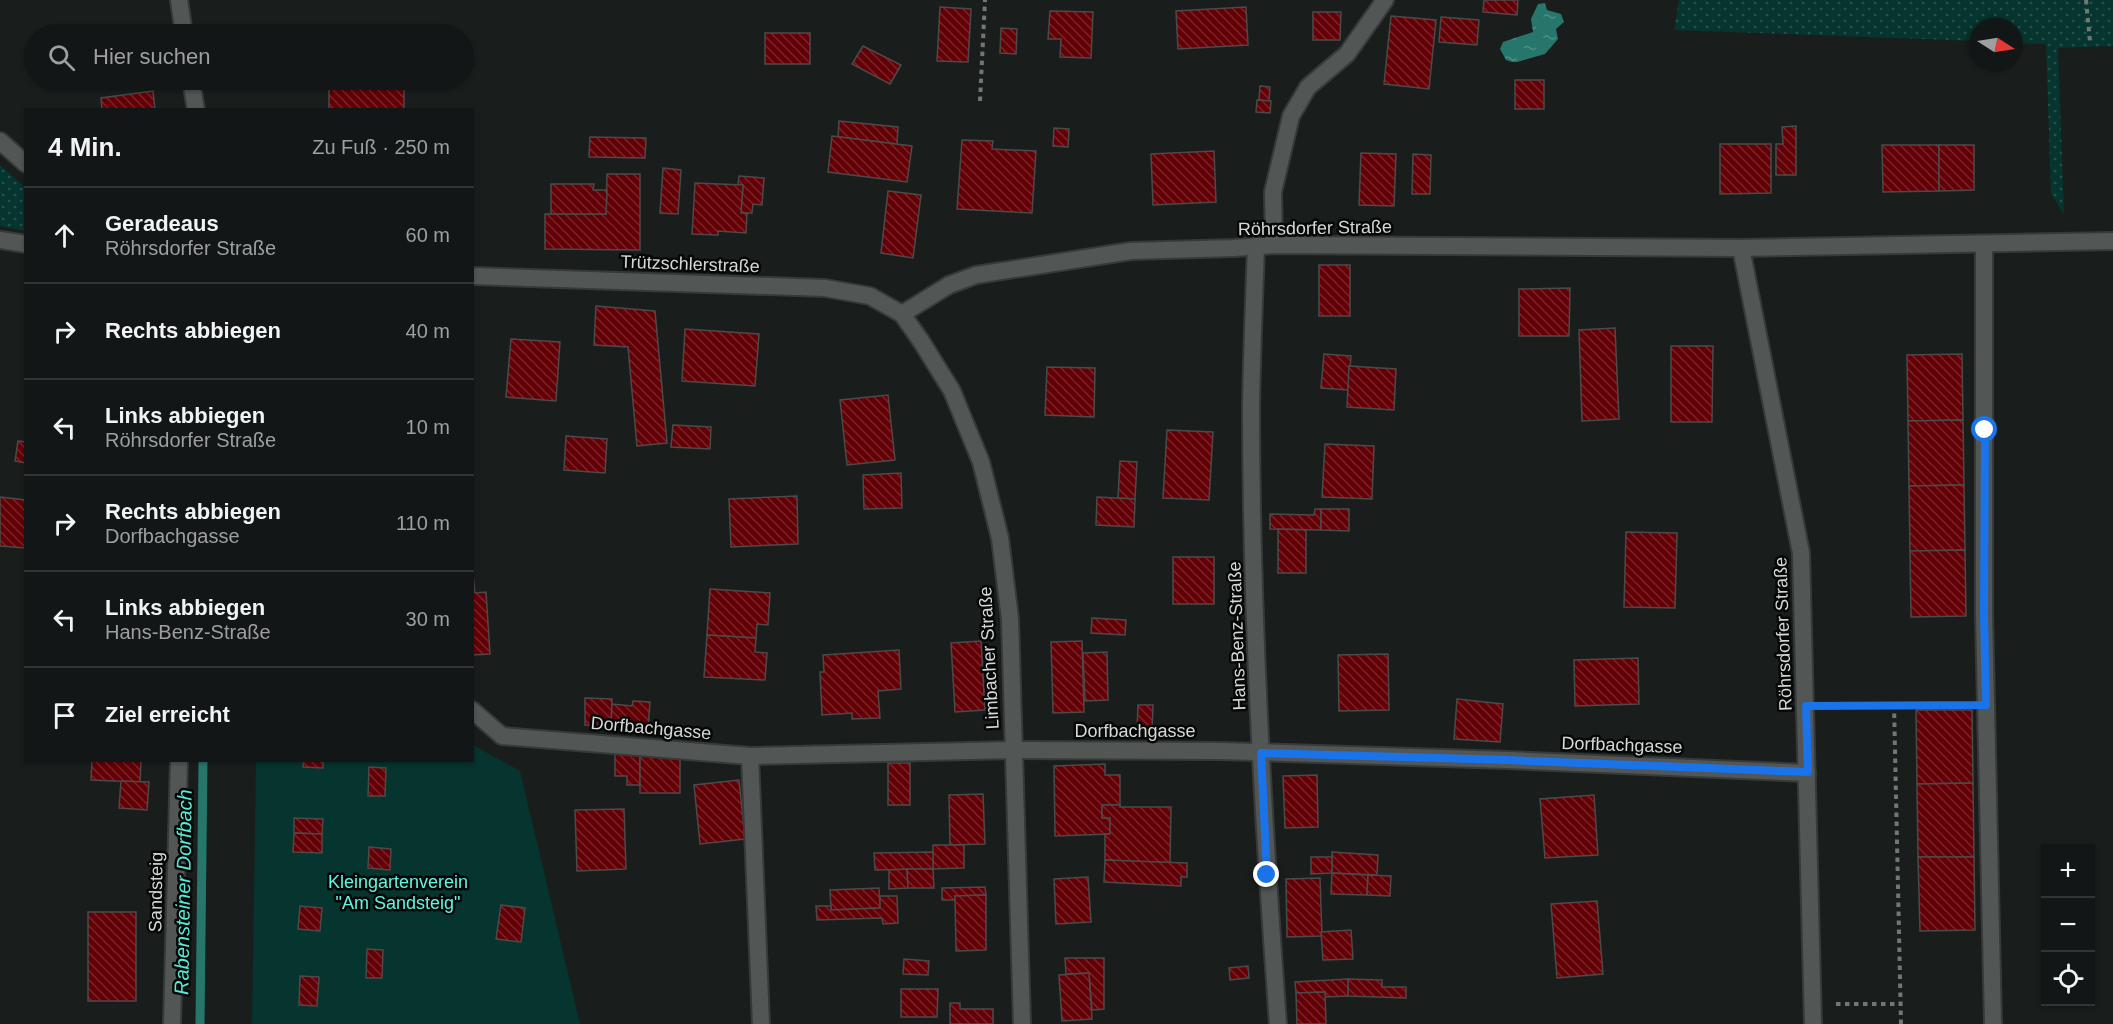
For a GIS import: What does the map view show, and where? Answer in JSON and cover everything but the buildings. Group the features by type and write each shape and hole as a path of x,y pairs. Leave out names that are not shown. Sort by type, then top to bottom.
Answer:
{"street":[{"path":"179,0 183,24"},
{"path":"1274,244 1273,192 1291,116 1308,87 1347,54 1385,0"},
{"path":"192,90 195,108"},
{"path":"0,141 24,162"},
{"path":"0,240 24,244"},
{"name":"Röhrsdorfer Straße","path":"902,314 949,285 976,275 1131,251 1234,249 1274,244 1741,248 2113,241"},
{"path":"1984,244 1984,614 1993,1024"},
{"name":"Hans-Benz-Straße","path":"1256,246 1251,404 1254,573 1267,875 1278,1024"},
{"name":"Röhrsdorfer Straße","path":"1741,248 1801,553 1813,1024"},
{"name":"Trützschlerstraße","path":"474,276 825,288 870,296 902,314"},
{"name":"Limbacher Straße","path":"902,314 952,391 981,462 1000,538 1010,619 1022,1024"},
{"name":"Dorfbachgasse","path":"474,713 502,736 750,756 1013,750 1261,753 1808,772"},
{"path":"750,756 761,1024"},
{"name":"Sandsteig","path":"172,1024 179,762"}],"path":[{"path":"980,101 985,0"},
{"path":"2086,0 2090,42"},
{"path":"1894,705 1901,1024"},
{"path":"1806,706 1986,705"},
{"path":"1812,1004 1901,1004"}],"green space":[{"path":"1679,0 2113,0 2113,46 2058,48 2064,214 2051,194 2046,44 2023,43 2023,18 1969,18 1969,41 1674,30"},
{"path":"0,165 24,186 24,231 0,226"},
{"name":"Kleingartenverein \"Am Sandsteig\"","path":"474,746 520,771 580,1024 252,1024 256,762 474,762"}],"water":[{"path":"1545,3 1547,10 1561,14 1564,22 1556,29 1558,39 1545,54 1517,62 1506,60 1500,49 1503,42 1533,32 1531,19 1538,4"}],"waterway":[{"name":"Rabensteiner Dorfbach","path":"200,1024 203,762"}],"route":[{"path":"1267,875 1261,753 1808,772 1806,706 1986,705 1985,430"}]}
